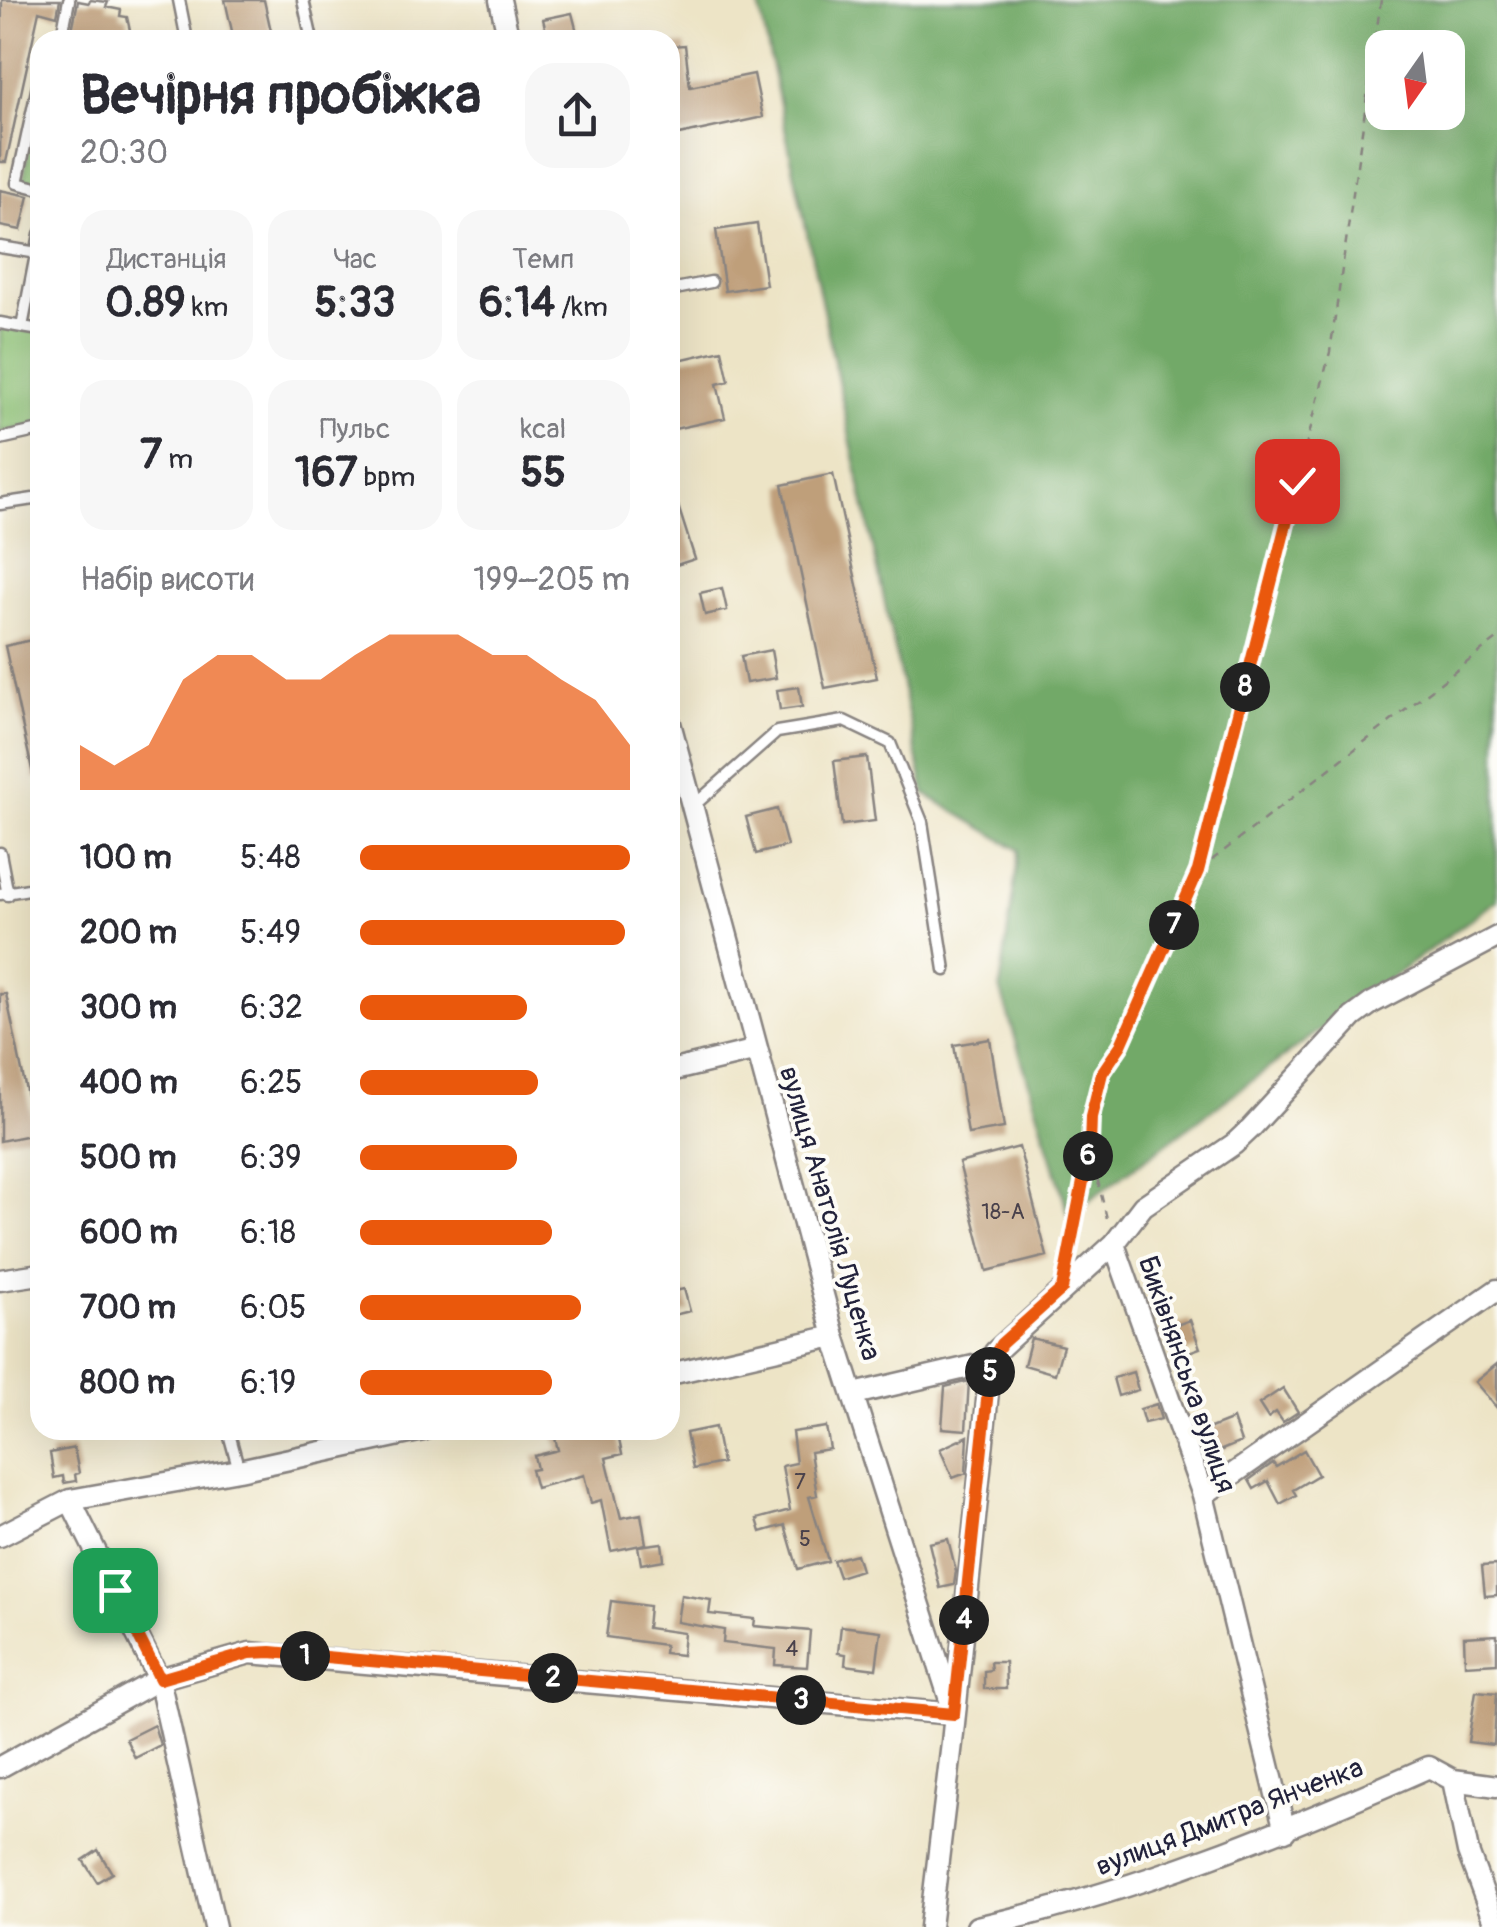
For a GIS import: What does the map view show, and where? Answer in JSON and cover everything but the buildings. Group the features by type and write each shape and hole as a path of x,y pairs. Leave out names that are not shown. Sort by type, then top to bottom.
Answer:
{"street":[{"path":"500,0 507,30"},
{"name":"вулиця Анатолія Луценка","path":"680,766 834,1336 954,1714"},
{"name":"Биківнянська вулиця","path":"1285,1831 1203,1494 1114,1244 1143,1206 1234,1144 1251,1128 1353,1017 1372,1002 1497,937"},
{"path":"680,1069 757,1050"},
{"path":"854,1394 991,1362 1001,1344 1114,1244"},
{"path":"0,1280 30,1276"},
{"path":"1203,1494 1497,1290"},
{"path":"680,1372 834,1336"},
{"name":"вулиця Анатолія Луценка","path":"930,1927 991,1362"},
{"path":"0,1536 70,1500 377,1440"},
{"path":"70,1500 160,1679 215,1927"},
{"path":"0,1767 160,1679 250,1653 954,1714"},
{"name":"вулиця Дмитра Янченка","path":"977,1927 1060,1908 1285,1831 1429,1767 1453,1780 1497,1786"},
{"path":"1453,1780 1468,1852 1496,1927"}],"lane":[{"path":"63,30 69,0"},
{"path":"179,0 185,30"},
{"path":"304,0 310,30"},
{"path":"30,123 17,184 30,187"},
{"path":"0,246 30,252"},
{"path":"680,288 711,282"},
{"path":"22,328 30,290"},
{"path":"0,323 30,329"},
{"path":"0,439 30,432"},
{"path":"0,504 30,500"},
{"path":"690,808 777,732 844,721 890,742 922,822 945,970"},
{"path":"0,853 4,894 30,889"},
{"path":"231,1440 239,1470"}],"path":[{"path":"1062,1289 1102,1073 1121,1045 1198,871 1330,352 1381,0"},
{"path":"1198,871 1497,639"},
{"path":"1090,1146 1114,1244"}],"green space":[{"path":"758,0 1497,0 1497,900 1069,1215 1000,988 1019,850 925,794"},
{"path":"30,143 30,182 23,180"},
{"path":"0,325 30,330 30,427 0,433"}],"route":[{"path":"115,1590 160,1679 250,1653 271,1652 954,1714 991,1362 1001,1344 1062,1289 1102,1073 1121,1045 1198,871 1297,481"}]}
